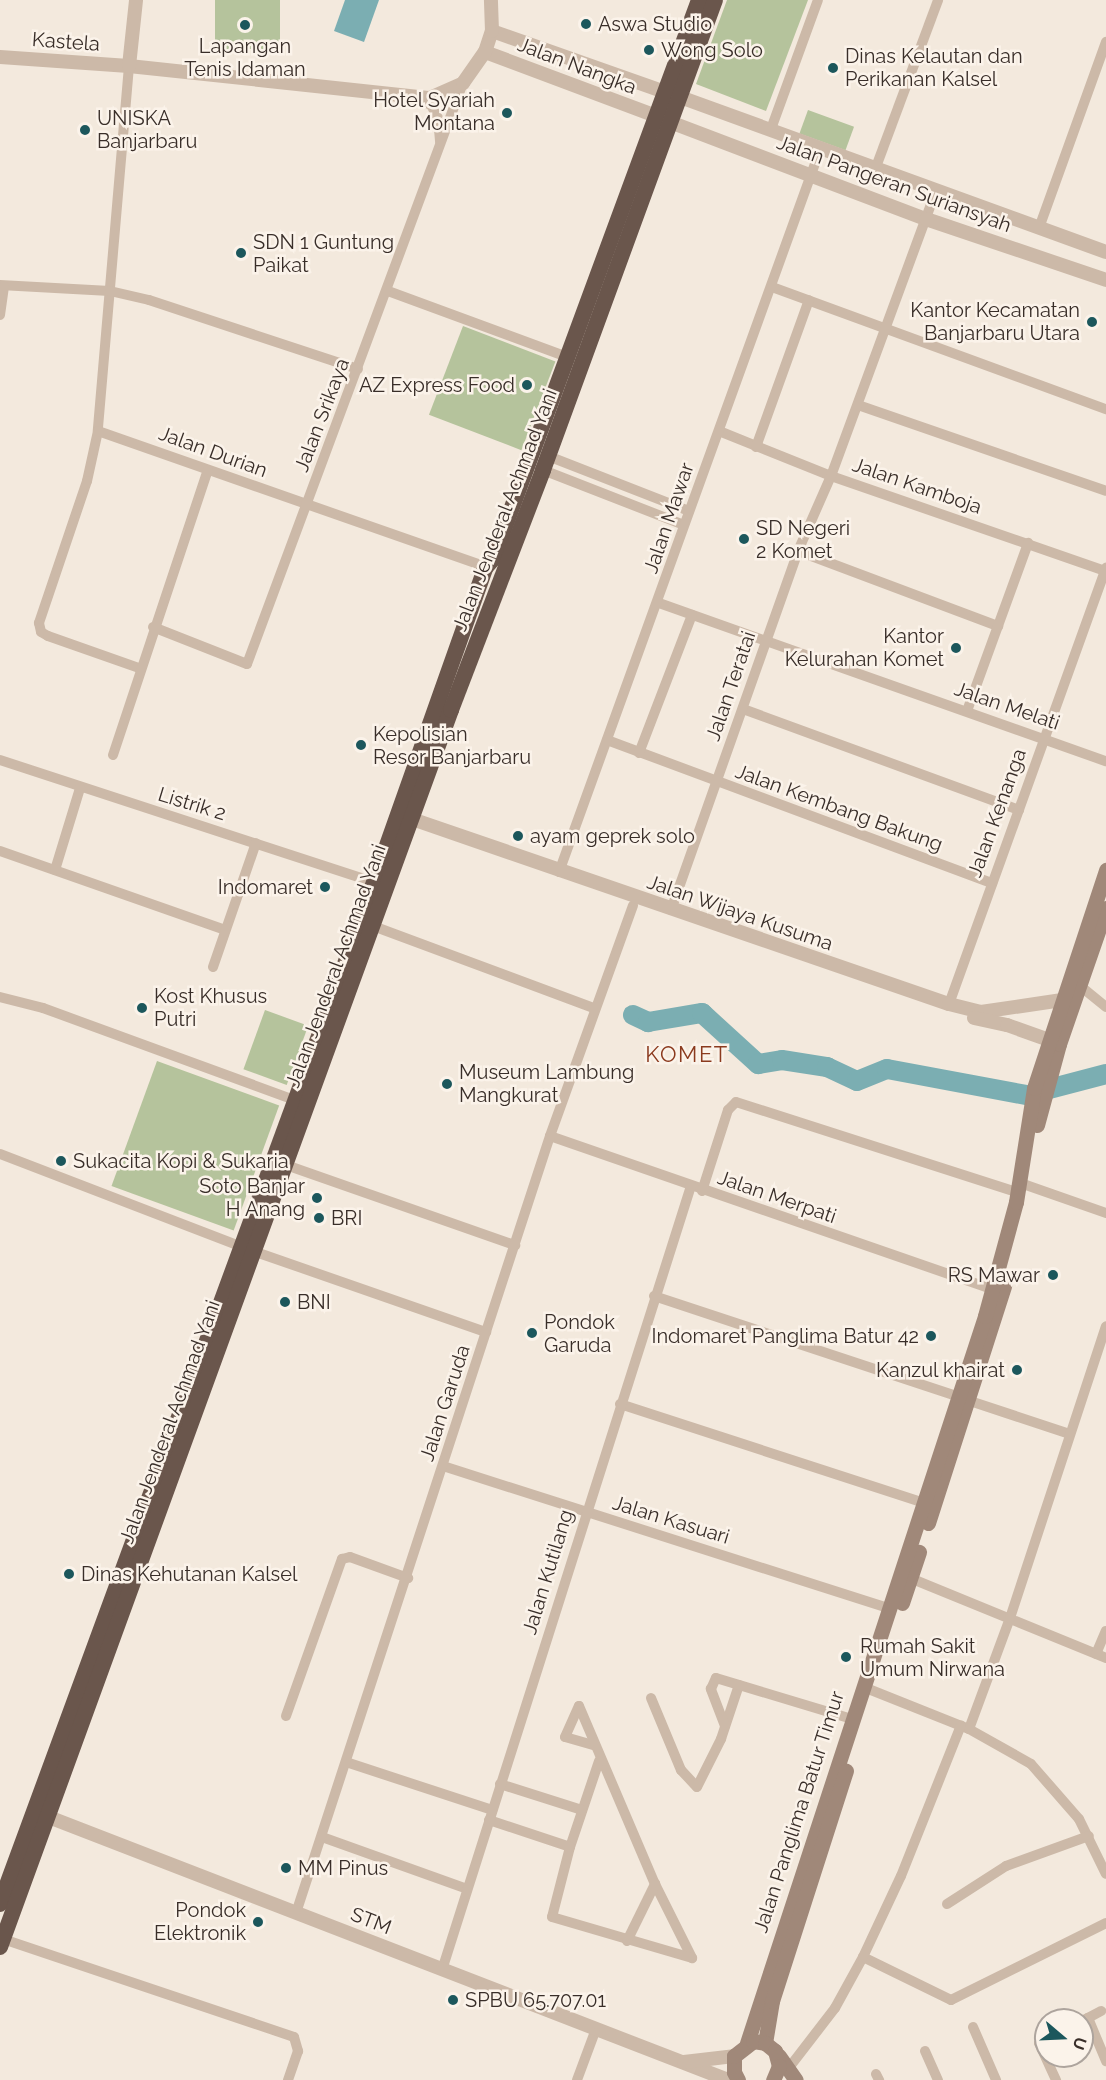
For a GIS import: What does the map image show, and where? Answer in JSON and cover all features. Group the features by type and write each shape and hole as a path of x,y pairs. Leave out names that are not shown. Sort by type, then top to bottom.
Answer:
{"highway":[{"name":"Jalan Jenderal Achmad Yani","path":"496,563 546,463 672,94 699,0"},
{"name":"Jalan Jenderal Achmad Yani","path":"672,94 715,0"},
{"name":"Jalan Jenderal Achmad Yani","path":"0,1904 247,1249 286,1165 374,882 443,707 496,563 567,357 663,119"},
{"name":"Jalan Jenderal Achmad Yani","path":"339,1000 373,926 410,822 443,707"},
{"name":"Jalan Jenderal Achmad Yani","path":"3,1933 247,1249 295,1100 315,1067"}],"main road":[{"name":"Jalan Panglima Batur Timur","path":"773,2080 779,2066 770,2047 772,2001 871,1690 910,1578 940,1471 1008,1274 1034,1088 1106,870"},
{"name":"Jalan Panglima Batur Timur","path":"964,1399 1047,1084 1106,908"},
{"name":"Jalan Panglima Batur Timur","path":"747,2043 924,1503 940,1471"},
{"path":"738,2080 734,2072 734,2056 747,2043 770,2047 792,2075"}],"street":[{"path":"136,0 98,431 87,481 39,624 41,632 48,636 139,668"},
{"path":"463,84 484,52 492,31 491,0"},
{"path":"771,129 818,0"},
{"path":"876,166 938,0"},
{"name":"Jalan Nangka","path":"492,31 672,94"},
{"path":"1039,228 1106,42"},
{"name":"Jalan Nangka","path":"484,52 663,119"},
{"name":"Kastela","path":"0,57 129,66 416,98 430,98 463,84"},
{"name":"Jalan Srikaya","path":"153,627 247,664 441,152 463,84"},
{"name":"Jalan Pangeran Suriansyah","path":"672,94 876,166 936,191 1106,252"},
{"path":"416,98 431,105 438,118 441,152"},
{"name":"Jalan Pangeran Suriansyah","path":"663,119 926,219 1106,280"},
{"name":"Jalan Mawar","path":"559,872 821,147"},
{"name":"Jalan Teratai","path":"670,910 744,709 798,551 831,476 936,191"},
{"path":"0,315 2,286 110,291 149,300 358,369"},
{"path":"772,287 1106,409"},
{"path":"388,291 567,357"},
{"path":"756,447 809,300"},
{"path":"858,405 1106,491"},
{"name":"Jalan Durian","path":"98,431 307,505 496,563"},
{"name":"Jalan Kamboja","path":"719,431 831,476 1106,570"},
{"path":"546,463 689,511"},
{"path":"546,463 684,525"},
{"path":"113,755 139,668 208,470"},
{"path":"967,711 1028,543"},
{"path":"798,551 998,626"},
{"name":"Jalan Kenanga","path":"949,1004 1043,738 1106,570"},
{"name":"Jalan Melati","path":"658,603 1106,761"},
{"path":"639,753 692,615"},
{"path":"744,709 1019,810"},
{"name":"Jalan Kembang Bakung","path":"608,741 992,883"},
{"name":"Listrik 2","path":"0,760 80,788 374,882"},
{"path":"55,870 80,788"},
{"name":"Jalan Wijaya Kusuma","path":"410,822 633,906 949,1004 981,1012 1062,1000"},
{"path":"213,967 255,843"},
{"path":"0,850 225,930"},
{"name":"Jalan Wijaya Kusuma","path":"484,850 559,872 670,910 945,1012 1007,1025 1049,1040"},
{"name":"Jalan Garuda","path":"296,1913 408,1578 550,1136 594,1008 633,906"},
{"path":"373,926 594,1008"},
{"path":"1079,986 1106,1007"},
{"path":"0,997 43,1008 295,1100"},
{"path":"702,1191 728,1110 736,1102 1106,1213"},
{"name":"Jalan Merpati","path":"550,1136 702,1191 993,1289"},
{"path":"0,1155 247,1249 486,1332"},
{"path":"286,1165 515,1245"},
{"name":"Jalan Kutilang","path":"442,1970 654,1296 691,1186"},
{"path":"654,1296 1070,1434"},
{"path":"792,2075 835,2008 863,1958 965,1727 1010,1618 1106,1326"},
{"path":"1094,1361 1106,1365"},
{"path":"620,1404 924,1503"},
{"name":"Jalan Kasuari","path":"443,1466 889,1608"},
{"path":"286,1716 342,1559 350,1557 408,1578"},
{"path":"910,1578 1101,1656 1106,1631"},
{"path":"725,1726 711,1685 716,1678 852,1719"},
{"path":"651,1698 681,1770 697,1786 725,1726 739,1685"},
{"path":"871,1690 965,1727 1031,1764 1089,1836 1106,1874"},
{"path":"592,1745 655,1884 693,1958 627,1941 552,1917 570,1847 599,1761"},
{"path":"346,1762 491,1815 570,1847"},
{"path":"500,1784 582,1810"},
{"name":"STM","path":"46,1816 728,2080"},
{"path":"947,1904 1006,1866 1089,1836"},
{"path":"321,1837 467,1889"},
{"path":"627,1941 655,1884"},
{"path":"863,1958 951,2000 1106,1923"},
{"path":"3,1933 294,2037 298,2051 288,2080"},
{"path":"1094,2015 1101,2011"},
{"path":"973,2027 996,2080"},
{"path":"578,2080 596,2029"},
{"path":"1094,2038 1106,2061"},
{"path":"925,2051 938,2080"},
{"path":"682,2062 734,2056"}],"green space":[{"name":"Lapangan Tenis Idaman","path":"215,0 280,0 280,49 215,49"},
{"path":"727,0 808,0 766,111 696,84"},
{"path":"808,110 854,127 845,150 799,133"},
{"path":"463,326 555,361 521,450 429,415"},
{"path":"265,1010 308,1026 287,1085 243,1069"},
{"path":"157,1061 279,1105 234,1230 112,1186"}],"water":[{"path":"345,0 379,0 364,42 334,31"}],"waterway":[{"path":"633,1015 648,1022 702,1013 758,1064 782,1060 827,1067 857,1081 887,1069 1026,1095"},
{"path":"1049,1089 1106,1074"}],"place":[{"name":"Aswa Studio","path":"586,24"},
{"name":"Lapangan Tenis Idaman","path":"245,25"},
{"name":"Wong Solo","path":"649,50"},
{"name":"Dinas Kelautan dan Perikanan Kalsel","path":"833,68"},
{"name":"Hotel Syariah Montana","path":"507,113"},
{"name":"UNISKA Banjarbaru","path":"85,130"},
{"name":"SDN 1 Guntung Paikat","path":"241,253"},
{"name":"Kantor Kecamatan Banjarbaru Utara","path":"1092,322"},
{"name":"AZ Express Food","path":"527,385"},
{"name":"SD Negeri 2 Komet","path":"744,539"},
{"name":"Kantor Kelurahan Komet","path":"956,648"},
{"name":"Kepolisian Resor Banjarbaru","path":"361,745"},
{"name":"ayam geprek solo","path":"518,836"},
{"name":"Indomaret","path":"325,887"},
{"name":"Kost Khusus Putri","path":"142,1008"},
{"name":"Museum Lambung Mangkurat","path":"447,1084"},
{"name":"Sukacita Kopi & Sukaria","path":"61,1161"},
{"name":"Soto Banjar H Anang","path":"317,1198"},
{"name":"BRI","path":"319,1218"},
{"name":"RS Mawar","path":"1053,1275"},
{"name":"BNI","path":"285,1302"},
{"name":"Pondok Garuda","path":"532,1333"},
{"name":"Indomaret Panglima Batur 42","path":"931,1336"},
{"name":"Kanzul khairat","path":"1017,1370"},
{"name":"Dinas Kehutanan Kalsel","path":"69,1574"},
{"name":"Rumah Sakit Umum Nirwana","path":"846,1657"},
{"name":"MM Pinus","path":"286,1868"},
{"name":"Pondok Elektronik","path":"258,1922"},
{"name":"SPBU 65.707.01","path":"453,2000"}],"district":[{"name":"KOMET","path":"687,1055"}]}
